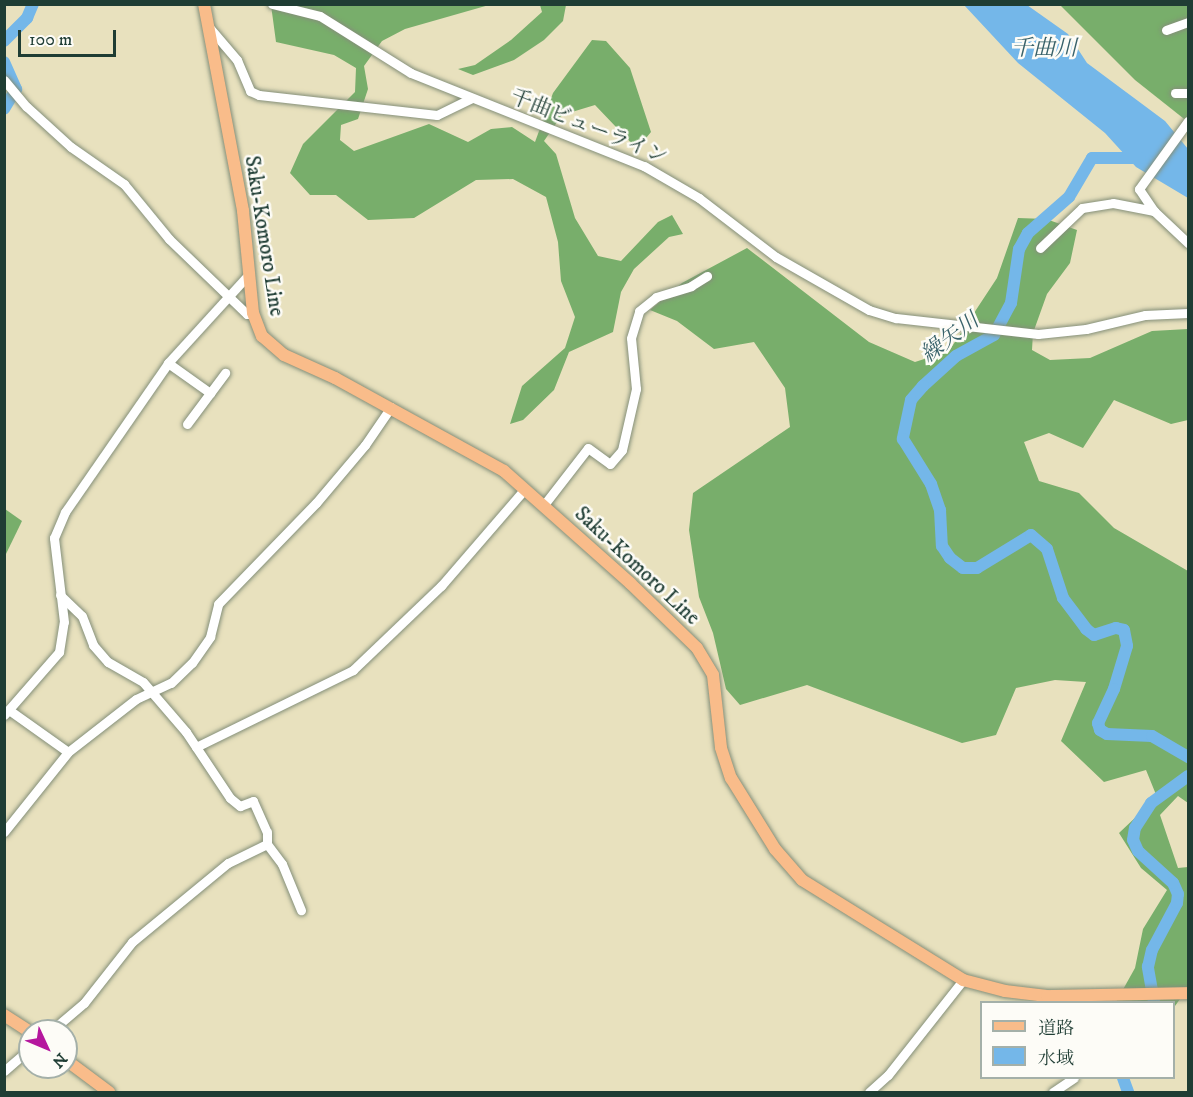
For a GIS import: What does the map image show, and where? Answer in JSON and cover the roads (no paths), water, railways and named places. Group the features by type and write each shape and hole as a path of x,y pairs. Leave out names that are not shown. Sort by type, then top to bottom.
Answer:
{"main road":[{"name":"Saku-Komoro Line","path":"204,4 243,211 253,314 262,336 272,347 391,407 484,458 630,582 707,660 715,688 721,748 731,778 743,802 787,864 822,895 963,980 1005,991 1080,999 1102,995 1188,993"},
{"path":"4,1014 18,1024"},
{"path":"78,1069 110,1092"}],"street":[{"name":"千曲ビューライン","path":"272,4 320,16 411,73 661,175 699,198 776,257 850,302 896,318 1038,334 1086,329 1145,315 1188,313"},
{"path":"1166,30 1188,22"},
{"path":"208,26 237,60 250,91 259,95 436,115 472,98"},
{"path":"4,80 27,107 71,147 124,184 169,239 247,314 253,314"},
{"path":"1175,93 1188,93"},
{"path":"1188,122 1139,189 1141,197 1188,243"},
{"path":"1040,248 1072,216 1088,206 1130,205 1154,211"},
{"path":"68,752 7,713 59,652 64,633 54,538 65,512 168,363 249,274"},
{"path":"543,506 588,448 610,464 622,450 636,389 630,338 639,311 656,297 692,286 706,276"},
{"path":"168,363 210,393"},
{"path":"187,424 225,373"},
{"path":"4,832 68,752 136,699 171,683 192,663 210,637 218,604 316,503 391,407"},
{"path":"196,747 353,670 441,586 524,490"},
{"path":"60,595 82,616 93,645 108,662 135,675 152,691 196,747 230,798 240,806 253,801 267,832 267,844 282,864 301,910"},
{"path":"65,1019 84,1003 141,934 228,863 267,844"},
{"path":"869,1092 888,1075 963,980"},
{"path":"4,1071 18,1059"},
{"path":"1053,1092 1071,1079"}],"water":[{"name":"千曲川","path":"964,5 1027,5 1068,34 1087,63 1165,121 1188,149 1188,198 1136,167 1105,133 1018,63"}],"waterway":[{"path":"4,41 27,18 33,4"},
{"path":"4,62 16,89 4,109"},
{"name":"繰矢川","path":"1140,158 1092,158 1069,197 1028,233 1019,249 1011,303 994,335 956,356 923,386 911,400 903,439 931,484 940,510 942,546 950,558 963,568 977,568 1031,535 1047,549 1063,598 1086,629 1094,635 1116,628 1124,630 1127,646 1114,689 1098,723 1100,730 1107,734 1152,736 1188,757"},
{"name":"繰矢川","path":"1154,1001 1148,967 1152,950 1177,903 1178,894 1173,883 1138,851 1133,840 1135,828 1151,803 1188,776"},
{"name":"繰矢川","path":"1123,1079 1128,1092"}]}
